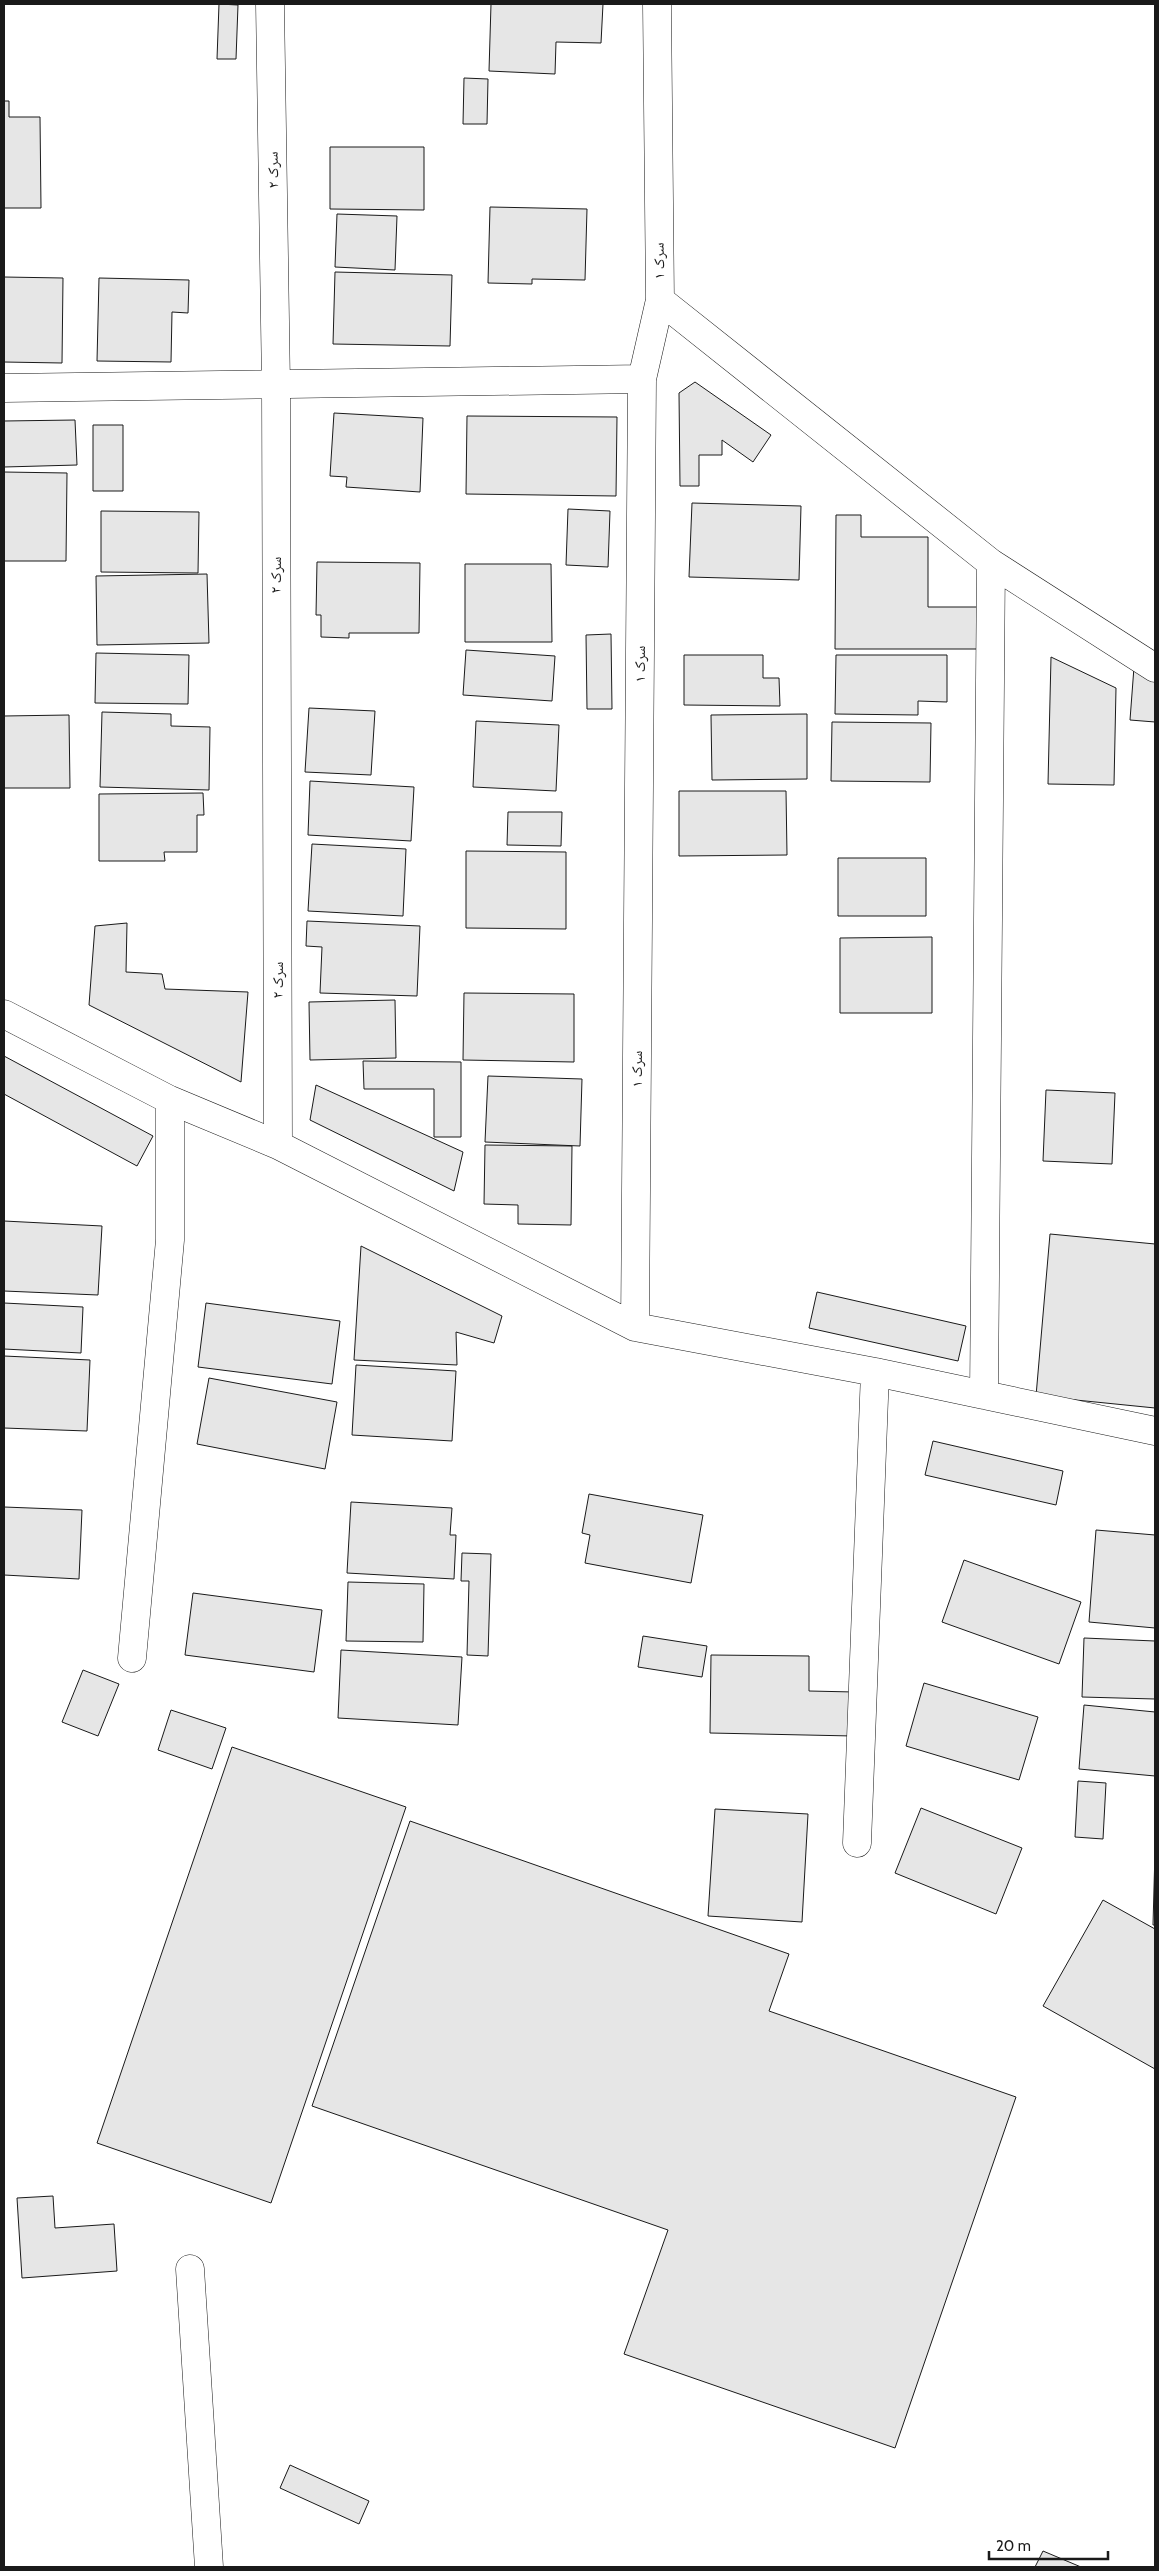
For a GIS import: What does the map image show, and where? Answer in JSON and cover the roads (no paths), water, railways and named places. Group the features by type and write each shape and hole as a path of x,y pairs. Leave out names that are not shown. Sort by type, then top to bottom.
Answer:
{"street":[{"name":"سرک ۲","path":"270,4 276,385 278,1146"},
{"name":"سرک ۱","path":"635,1327 642,380 660,300 657,4"},
{"path":"660,300 991,562 1155,668"},
{"path":"4,388 642,380"},
{"path":"984,1395 991,562"},
{"path":"4,1014 170,1100 278,1146 635,1327 875,1372 1155,1430"},
{"path":"132,1658 170,1240 170,1100"},
{"path":"857,1843 875,1372"},
{"path":"190,2269 209,2567"}]}
